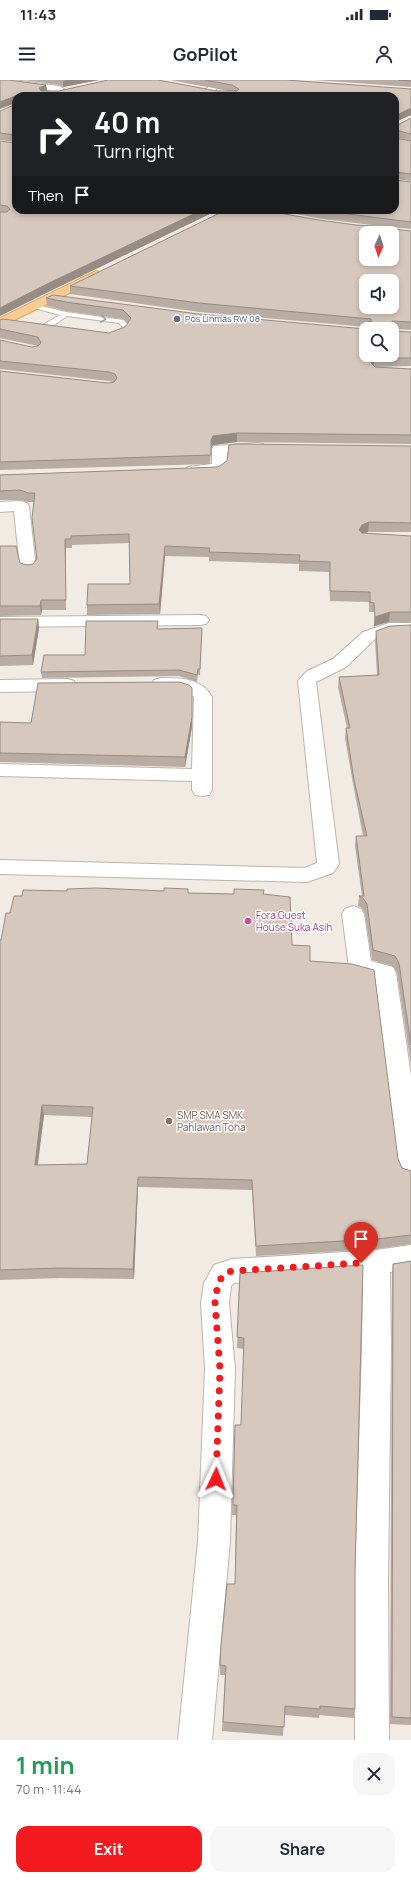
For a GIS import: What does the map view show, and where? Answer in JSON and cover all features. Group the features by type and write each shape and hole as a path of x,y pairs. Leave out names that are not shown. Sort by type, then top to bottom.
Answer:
{"main road":[{"path":"4,322 50,297 106,270"}],"street":[{"path":"209,92 204,91 221,80"},
{"path":"0,81 62,86 70,90 62,92"},
{"path":"50,297 72,300"},
{"path":"179,470 220,468 219,449 237,447 276,447"},
{"path":"0,507 21,506 28,568"},
{"path":"0,622 200,620"},
{"path":"0,868 307,875 325,868 328,864 308,681 312,676 337,666 363,639 375,632 386,628 411,628"},
{"path":"0,770 202,782 203,697 201,692 198,689 178,684 140,684"},
{"path":"0,686 86,685"},
{"path":"353,914 360,967 385,973 411,1168"},
{"path":"195,1740 214,1541 220,1369 215,1303 218,1283 224,1274 232,1271 376,1262 411,1257"},
{"path":"372,1740 371,1564 378,1320 376,1262"}],"lane":[{"path":"33,306 66,314 121,321 126,326 125,330 118,336 110,338"},
{"path":"59,331 41,328 66,314"}],"building":[{"path":"0,80 46,85 39,88 41,91 59,91 108,80 158,80 217,91 237,91 239,89 232,85 205,80 286,80 411,89 411,108 399,114 399,92 12,92 12,97 0,102"},
{"path":"12,106 12,134 0,133 0,111"},
{"path":"411,118 411,134 399,131 399,124"},
{"path":"399,139 411,141 411,174 399,172"},
{"path":"0,141 12,142 12,214 194,214 0,308 0,212 7,212 10,209 7,206 0,205"},
{"path":"399,180 411,182 411,222 348,214 399,214"},
{"path":"218,214 285,214 319,220 374,226 359,226 359,266 399,266 399,230 411,231 411,322 368,322 372,321 371,319 199,303 70,286"},
{"path":"53,295 199,314 359,328 359,362 372,362 375,367 411,369 411,435 237,433 213,436 211,440 211,455 0,462 0,371 108,383 114,382 117,378 115,374 109,372 0,361 0,340 32,347 38,346 41,343 38,337 0,329 0,320 3,319 109,333 125,327 131,318 123,310 46,298"},
{"path":"399,331 411,332 411,358 399,358"},
{"path":"229,445 411,446 411,523 369,522 362,525 359,530 362,533 411,536 411,612 390,612 375,617 374,603 370,602 370,592 330,591 330,562 299,561 300,555 209,552 210,548 165,546 159,604 87,605 88,584 130,584 129,534 71,536 71,539 65,539 66,600 41,600 40,606 0,606 0,546 16,546 20,563 27,565 33,564 37,559 32,518 35,493 28,493 20,490 0,491 0,475 218,467 227,461"},
{"path":"0,619 38,619 32,655 0,656"},
{"path":"86,621 158,621 157,629 202,628 200,669 198,669 197,675 179,670 41,672 44,655 85,655"},
{"path":"411,625 411,1045 399,963 395,956 373,950 367,904 363,898 359,896 364,896 356,836 367,836 354,780 346,728 350,728 339,677 379,675 376,631 390,626"},
{"path":"179,682 189,685 192,688 192,717 185,757 0,753 0,722 31,723 38,683"},
{"path":"96,888 164,891 164,888 188,889 188,893 234,894 234,889 264,890 263,894 290,897 292,945 310,946 310,961 352,964 374,970 398,1159 402,1168 411,1171 411,1235 377,1239 256,1246 252,1180 138,1177 133,1269 59,1268 0,1270 0,940 6,913 10,913 14,896 22,896 23,890 67,891 67,889","holes":["42,1105 93,1107 87,1164 35,1165"]},
{"path":"411,1261 411,1718 392,1717 393,1264"},
{"path":"363,1265 355,1571 355,1709 320,1706 320,1709 285,1706 284,1727 223,1722 226,1666 220,1665 221,1645 227,1584 235,1584 237,1505 233,1505 235,1425 241,1425 244,1338 237,1337 240,1273"}],"place":[{"name":"Pos Linmas RW 08","path":"177,319"},
{"name":"Fora Guest House Suka Asih","path":"248,921"},
{"name":"SMP SMA SMK Pahlawan Toha","path":"169,1121"}],"route":[{"path":"216,1479 220,1369 215,1303 218,1283 224,1274 232,1271 361,1263"}]}
